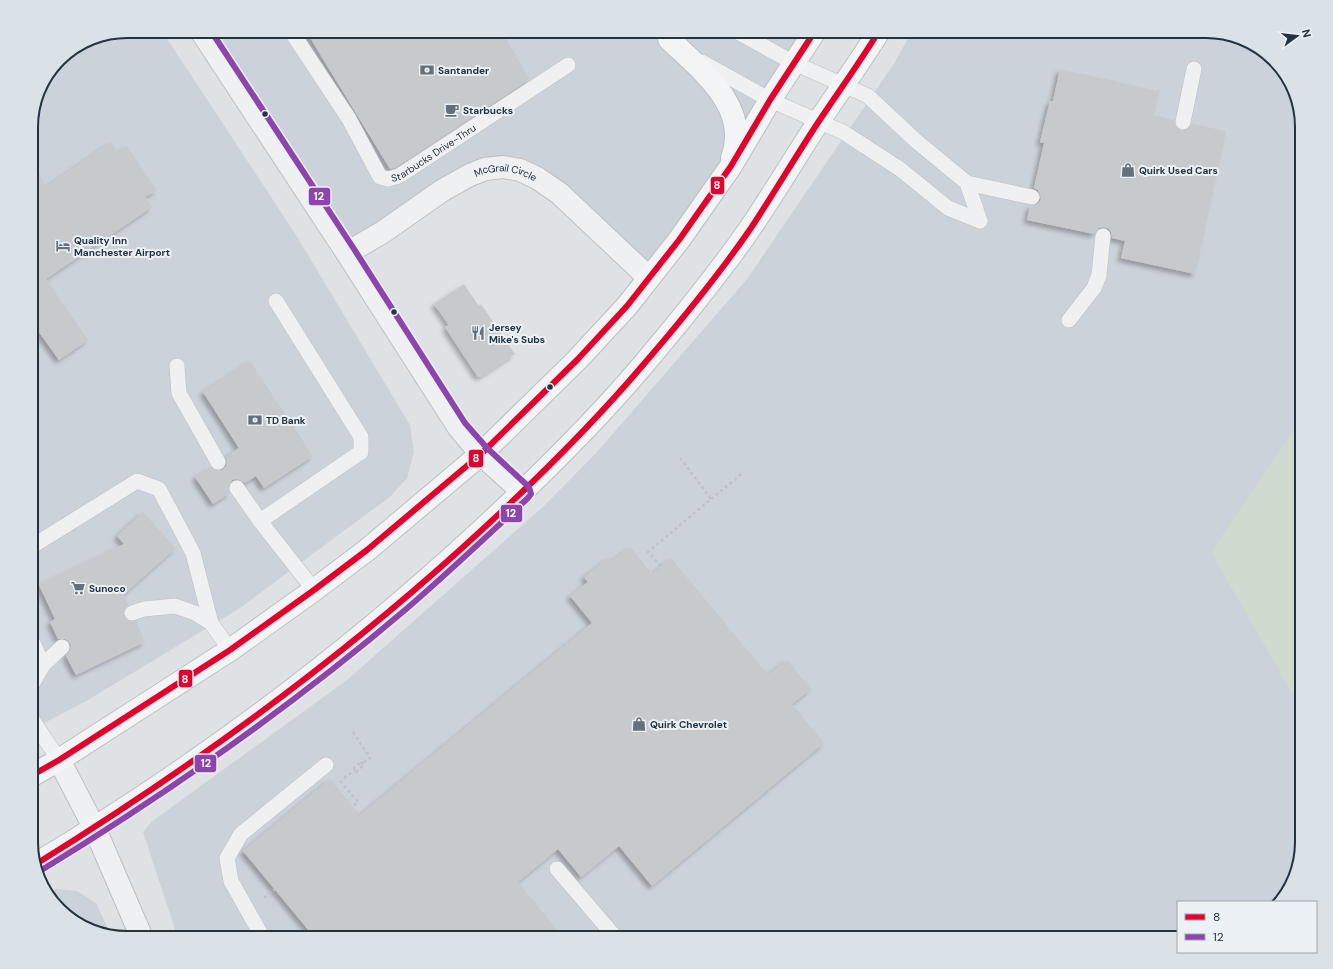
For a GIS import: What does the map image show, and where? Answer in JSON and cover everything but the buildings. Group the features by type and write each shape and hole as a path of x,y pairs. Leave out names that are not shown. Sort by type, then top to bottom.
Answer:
{"main road":[{"path":"668,38 718,87 726,99 732,114 736,138 735,149 726,173"},
{"path":"38,772 230,650 314,590 367,550 481,454 577,360 627,306 679,240 726,173 770,100 810,38"},
{"path":"40,861 95,829 191,764 287,695 353,643 422,585 523,492 594,420 675,326 750,229 874,38"}],"street":[{"path":"206,38 347,253 459,428 481,454 523,492"},
{"name":"McGrail Circle","path":"347,253 383,232 443,190 470,175 485,169 503,167 520,170 537,178 559,193 649,278"},
{"path":"59,760 95,829 135,931"}],"lane":[{"name":"Starbucks Drive-Thru","path":"296,38 349,119 374,168 383,179 399,176 568,65"},
{"path":"669,38 709,67 770,100 843,132 900,169 948,208 980,221 967,183"},
{"path":"749,38 794,63 868,96 915,140 967,183 1032,197"},
{"path":"1182,122 1194,69"},
{"path":"1069,320 1094,288 1099,275 1103,236"},
{"path":"260,521 361,452 361,437 276,301"},
{"path":"177,366 179,393 218,462"},
{"path":"38,542 137,482 159,489 193,553 211,623 230,650"},
{"path":"237,488 260,521 314,590"},
{"path":"132,613 144,609 175,606 195,613 211,623"},
{"path":"38,674 43,665 62,647"},
{"path":"38,654 43,665"},
{"path":"38,728 59,760"},
{"path":"259,931 231,881 227,858 241,834 326,765"},
{"path":"557,869 610,931"}],"path":[{"path":"678,455 711,499"},
{"path":"661,566 648,552 744,472"},
{"path":"340,781 355,770 354,768 361,762 363,763 370,758 353,732"},
{"path":"326,765 358,802 353,806"}],"shaded area":[{"path":"127,38 167,38 296,235 410,425 414,452 407,478 391,496 240,608 88,700 38,726 38,121 41,104 47,88 60,68 78,53 88,47 104,41"},
{"path":"206,38 810,38 649,278 559,193 503,167 347,253"},
{"path":"908,38 1206,38 1223,40 1240,45 1260,56 1277,73 1286,88 1292,104 1295,127 1295,428 1212,552 1295,698 1295,842 1292,865 1286,881 1277,896 1273,901 1177,901 1177,931 176,931 143,832 151,822 347,680 545,505 597,452 747,279 895,62"},
{"path":"1295,428 1295,698 1211,552"},
{"path":"57,889 77,891 96,903 108,929 88,922 73,913 60,901 53,890"}],"transit line":[{"name":"12","path":"43,869 182,780 228,748 318,681 421,596 531,494 529,487 487,448 465,423 354,249 216,38"},
{"name":"8","path":"38,772 230,650 314,590 367,550 481,454 577,360 627,306 679,240 731,166 770,100 810,38"},
{"name":"8","path":"40,861 148,792 202,755 308,677 411,593 532,483 622,389 685,315 726,263 751,228 819,121 874,38"}],"place":[{"name":"Santander","path":"427,70"},
{"name":"Starbucks","path":"452,110"},
{"name":"Quirk Used Cars","path":"1128,170"},
{"name":"Quality Inn Manchester Airport","path":"63,246"},
{"name":"Jersey Mike's Subs","path":"478,333"},
{"name":"TD Bank","path":"255,420"},
{"name":"Sunoco","path":"78,588"},
{"name":"Quirk Chevrolet","path":"639,724"}]}
